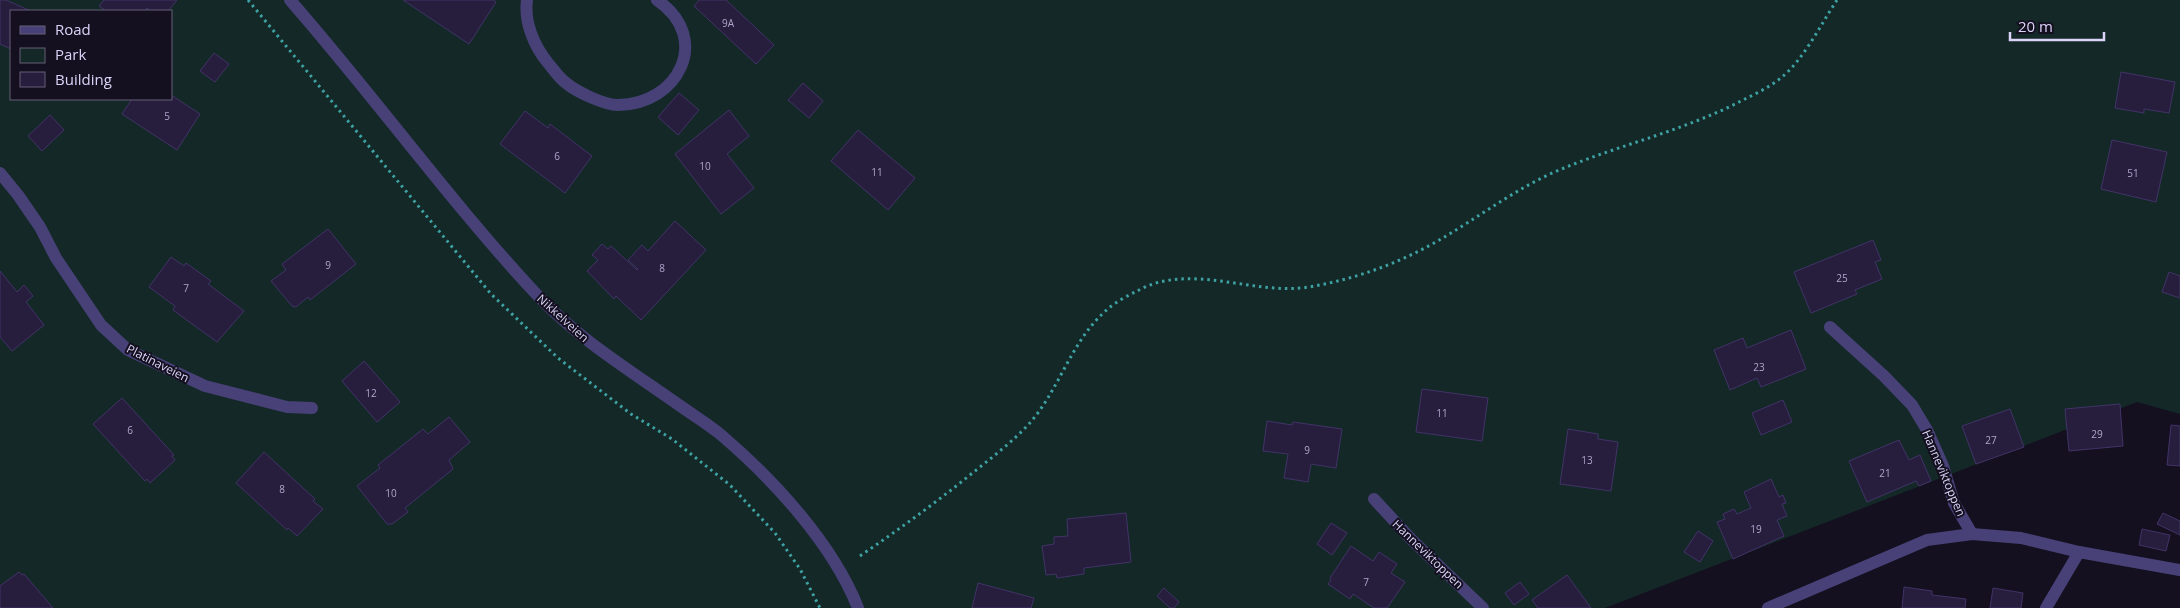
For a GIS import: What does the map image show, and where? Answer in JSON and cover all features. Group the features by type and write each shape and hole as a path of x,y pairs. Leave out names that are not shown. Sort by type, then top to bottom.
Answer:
{"street":[{"name":"Nikkelveien","path":"290,0 452,198 540,297 571,327 602,351 720,434 773,485 824,544 839,568 858,608"},
{"path":"527,0 525,12 531,35 546,60 565,83 587,96 617,106 641,102 662,91 679,73 686,48 686,36 681,25 657,0"},
{"name":"Platinaveien","path":"0,173 40,227 56,258 101,325 128,350 205,386 287,407 312,408"},
{"name":"Hanneviktoppen","path":"1830,327 1884,376 1912,406 1927,430 1943,466 1954,503 1972,534"},
{"name":"Hanneviktoppen","path":"1374,499 1411,539 1483,608"},
{"name":"Hanneviktoppen","path":"1768,608 1928,540 1972,534 2021,538 2079,552 2180,570"},
{"path":"2046,608 2079,552"}],"path":[{"path":"860,556 920,516 992,458 1027,425 1038,412 1086,333 1109,308 1142,288 1162,282 1204,280 1256,286 1305,288 1364,275 1438,240 1519,191 1562,168 1718,113 1765,89 1784,76 1797,60 1837,0"}],"green space":[{"path":"0,0 2180,0 2180,414 2137,402 1605,608 0,608"}],"building":[{"path":"0,0 6,0 29,10 10,10 10,49 0,44"},
{"path":"104,0 177,0 169,10 150,10 147,8 146,10 105,10 99,6"},
{"path":"403,0 493,0 496,2 469,44"},
{"path":"699,0 726,0 774,45 756,64 694,6"},
{"path":"214,53 229,64 215,82 200,71"},
{"path":"2121,72 2175,82 2169,113 2144,109 2144,113 2115,108"},
{"path":"803,83 823,101 809,118 788,100"},
{"path":"679,93 699,110 678,135 658,117"},
{"path":"172,96 200,114 177,150 122,114 131,100 172,100"},
{"path":"729,110 749,136 727,154 754,188 721,214 675,154"},
{"path":"525,111 548,128 550,124 592,156 565,193 500,144"},
{"path":"50,115 64,130 42,151 28,136"},
{"path":"858,130 915,178 888,210 831,161"},
{"path":"2112,140 2167,152 2156,202 2101,189"},
{"path":"675,221 706,250 641,320 616,296 614,299 587,271 598,260 592,255 602,244 608,249 611,246 637,270 628,260 642,245 648,251"},
{"path":"328,229 356,264 310,300 308,297 296,307 292,306 271,281 286,270 282,264"},
{"path":"1873,240 1881,260 1875,262 1882,279 1855,290 1857,294 1811,313 1794,272"},
{"path":"171,257 184,266 186,263 211,281 208,284 244,311 217,342 173,310 175,306 149,287"},
{"path":"0,271 17,292 24,285 33,296 26,302 44,325 12,351 0,337"},
{"path":"2169,272 2180,276 2180,298 2162,292"},
{"path":"1791,330 1806,369 1761,387 1757,378 1730,390 1714,350 1743,338 1747,348"},
{"path":"364,361 400,402 377,422 342,381"},
{"path":"1422,389 1488,398 1482,441 1416,432"},
{"path":"122,398 174,455 172,456 175,460 150,483 147,479 145,481 93,424"},
{"path":"1783,400 1792,422 1761,435 1752,413"},
{"path":"2120,404 2123,446 2069,451 2065,409"},
{"path":"2010,409 2024,447 1976,464 1962,426"},
{"path":"449,417 470,442 449,460 453,469 405,508 408,512 392,524 387,524 357,486 380,468 378,465 423,429 428,434"},
{"path":"1267,421 1292,425 1293,422 1342,429 1336,468 1311,464 1308,482 1284,478 1288,454 1263,451"},
{"path":"2171,425 2180,426 2180,466 2167,465"},
{"path":"1568,429 1598,434 1598,439 1618,442 1611,491 1560,484"},
{"path":"1899,440 1909,460 1920,455 1931,481 1919,486 1916,481 1867,502 1849,461"},
{"path":"264,452 315,499 313,501 323,509 297,536 288,528 287,530 236,483"},
{"path":"1771,479 1779,497 1783,495 1786,503 1782,504 1787,516 1777,520 1784,536 1733,559 1717,522 1725,519 1723,514 1734,509 1737,514 1751,508 1744,492"},
{"path":"1126,513 1131,562 1084,568 1084,574 1057,578 1056,574 1046,575 1042,546 1054,544 1054,537 1068,536 1067,519"},
{"path":"2163,513 2180,521 2180,535 2157,524"},
{"path":"1331,523 1347,533 1332,555 1317,544"},
{"path":"2142,529 2170,535 2166,551 2139,545"},
{"path":"1698,531 1713,541 1700,562 1684,552"},
{"path":"1351,546 1373,561 1379,552 1397,564 1391,573 1405,582 1387,608 1374,608 1353,594 1350,599 1328,584"},
{"path":"19,572 22,575 24,574 53,608 0,608 0,586"},
{"path":"1567,575 1591,608 1538,608 1532,600"},
{"path":"1520,582 1529,594 1514,605 1505,593"},
{"path":"978,583 1034,598 1031,608 972,608"},
{"path":"1904,587 1932,591 1932,595 1966,599 1965,608 1902,608"},
{"path":"1164,588 1179,602 1174,608 1170,608 1157,596"},
{"path":"1993,588 2023,593 2021,608 1990,608"}]}
